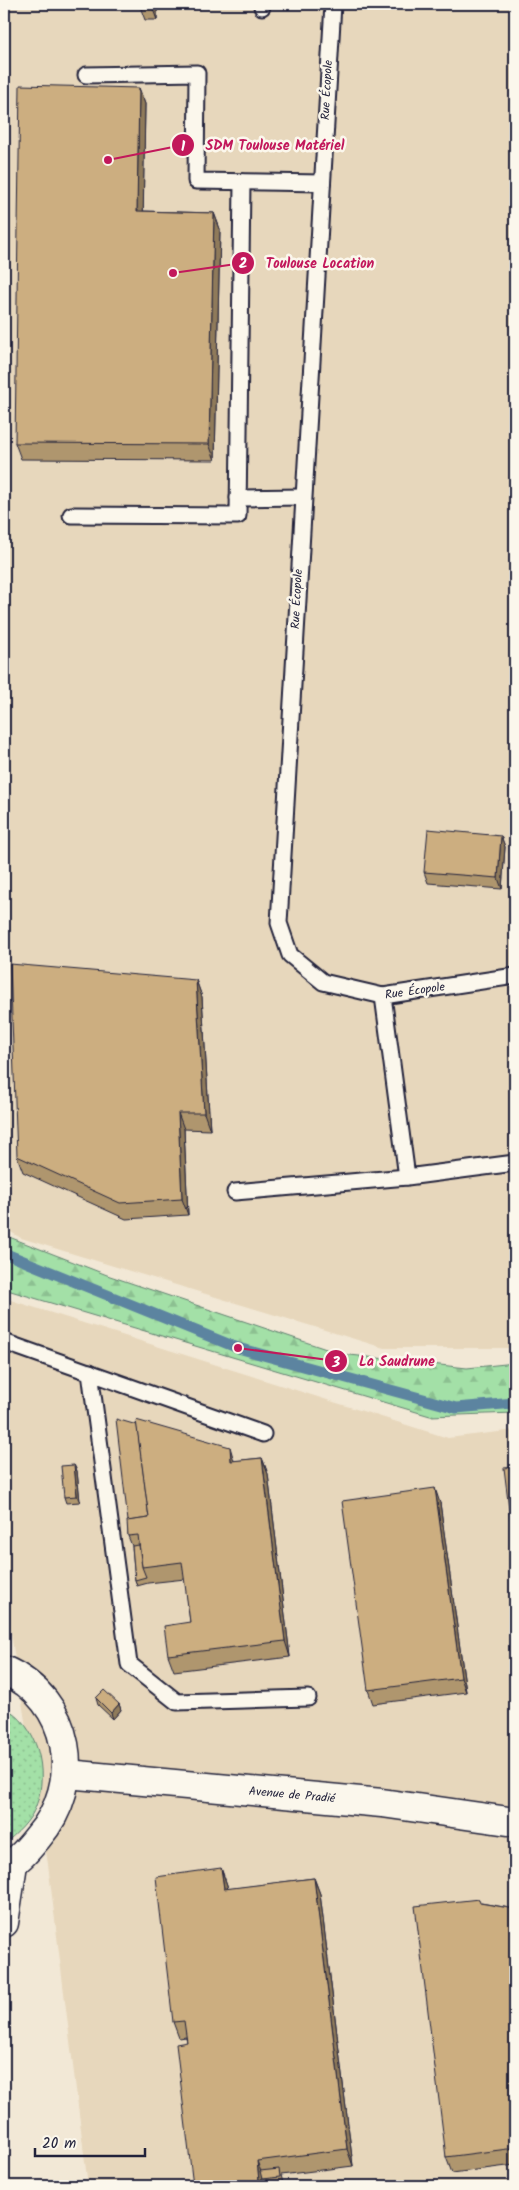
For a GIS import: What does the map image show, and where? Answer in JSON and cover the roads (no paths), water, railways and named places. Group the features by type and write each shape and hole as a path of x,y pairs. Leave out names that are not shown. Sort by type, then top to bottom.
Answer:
{"street":[{"path":"4,1670 17,1676 42,1698 55,1719 65,1749 67,1774 64,1791 52,1822 8,1865 4,1923"},
{"name":"Avenue de Pradié","path":"67,1774 382,1803 515,1822"}],"lane":[{"name":"Rue Écopole","path":"332,4 279,923 290,955 323,982 383,996 515,976"},
{"path":"86,75 197,73 196,181 322,183"},
{"path":"71,515 238,516 242,182"},
{"path":"238,498 303,497"},
{"path":"383,996 407,1177"},
{"path":"235,1192 407,1177 515,1163"},
{"path":"4,1342 263,1434"},
{"path":"90,1372 129,1664 177,1702 308,1698"}],"waterway":[{"path":"4,1253 238,1348 456,1408 515,1403"}],"place":[{"name":"SDM Toulouse Matériel","path":"108,160"},
{"name":"Toulouse Location","path":"173,273"},
{"name":"La Saudrune","path":"238,1348"}]}
